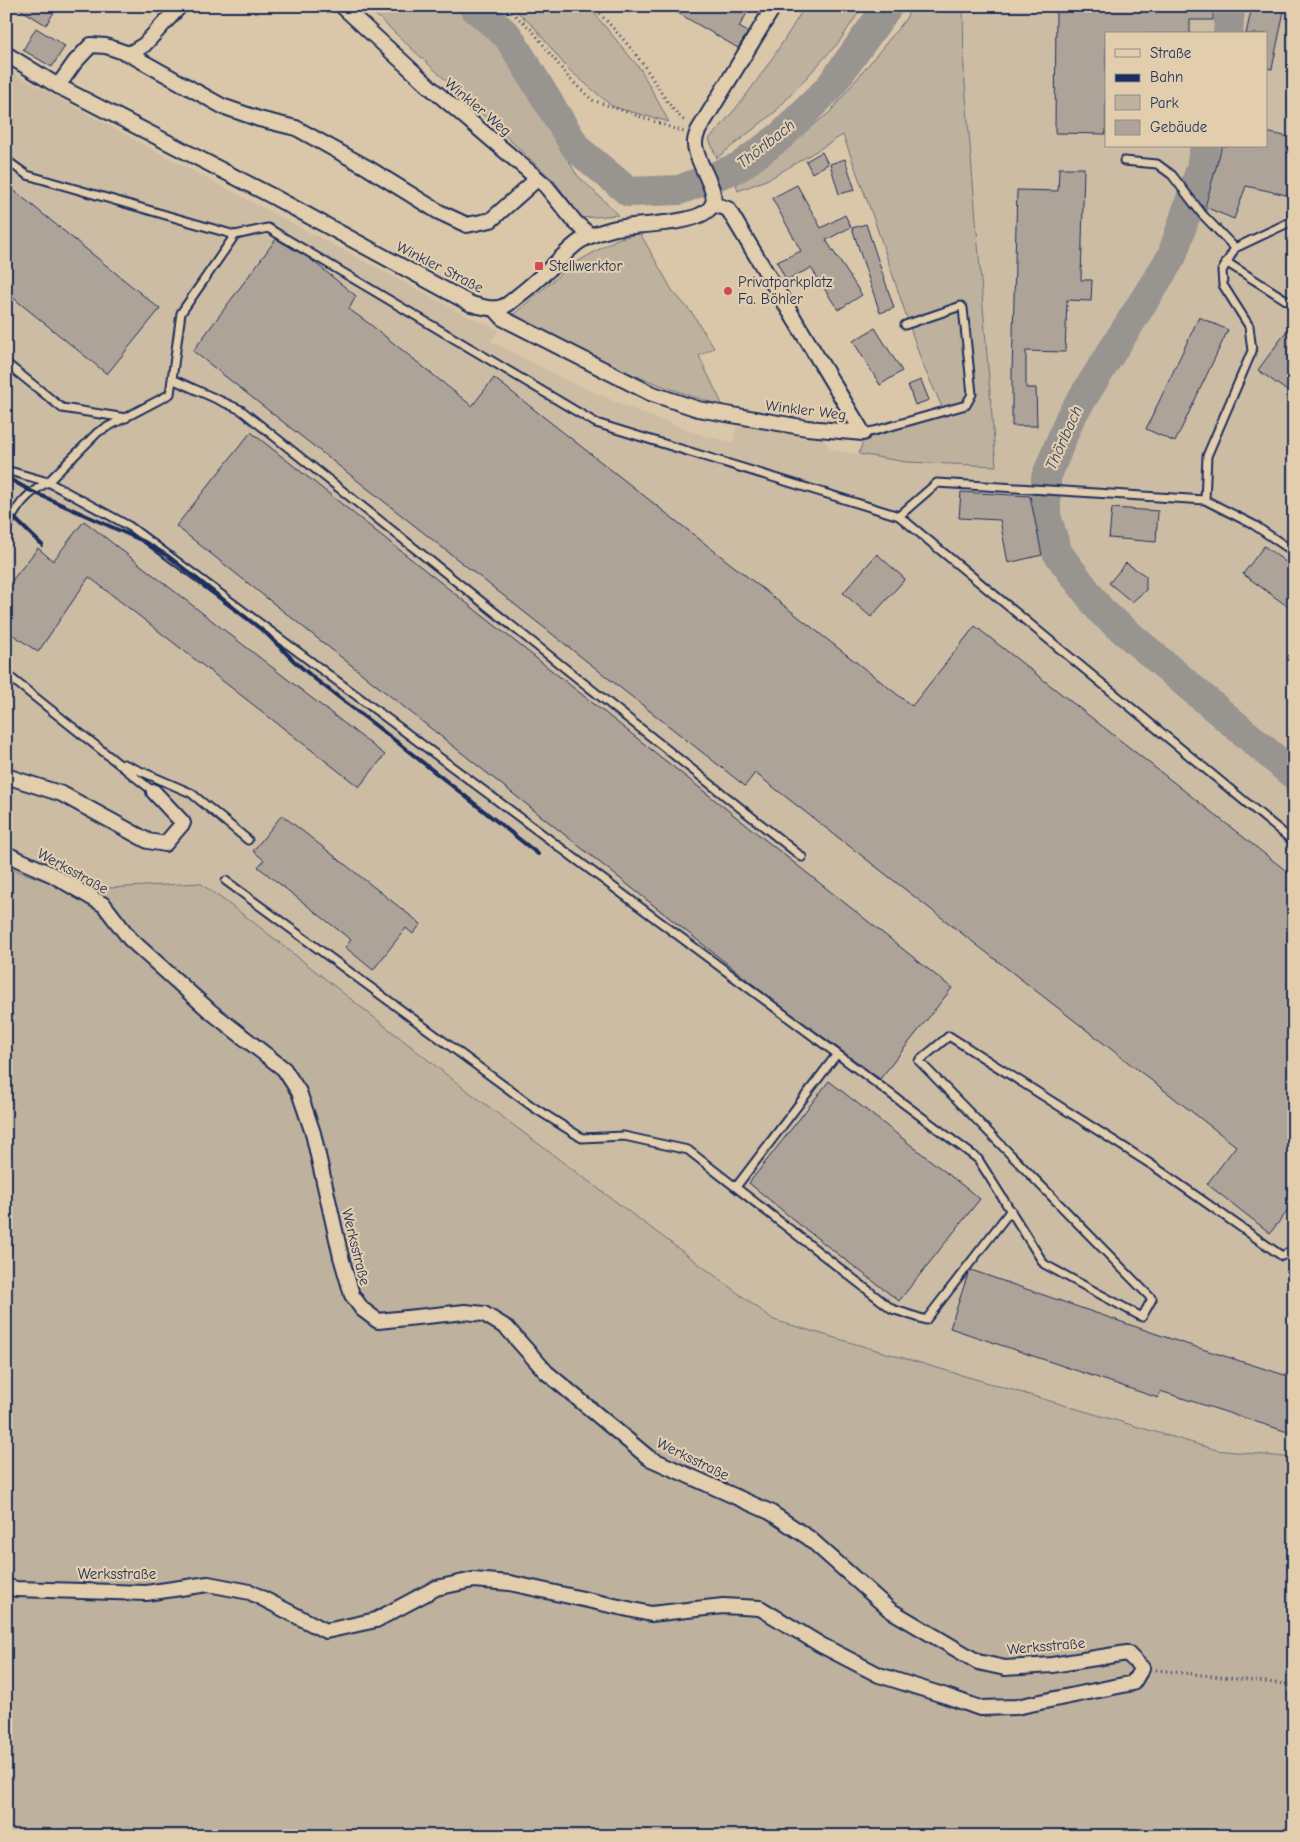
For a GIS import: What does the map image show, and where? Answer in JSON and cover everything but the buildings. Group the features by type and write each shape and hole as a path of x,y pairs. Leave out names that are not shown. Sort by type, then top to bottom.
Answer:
{"street":[{"path":"129,54 144,45 180,6"},
{"name":"Winkler Weg","path":"342,6 431,88 545,185 575,222 591,236"},
{"path":"713,199 697,155 692,132 774,6"},
{"path":"58,86 75,62 91,45 106,46 129,54 222,106 259,119 296,128 368,168 439,212 467,225 491,220 537,179"},
{"name":"Winkler Straße","path":"6,54 58,86 272,196 471,304 495,309 502,308 508,304 545,274 578,242 614,228 686,220 702,215 709,210 713,199"},
{"name":"Winkler Weg","path":"713,199 728,209 862,433"},
{"name":"Winkler Weg","path":"495,309 504,319 650,393 698,409 807,428 862,433"},
{"path":"6,776 62,794 148,841 165,844 183,823 154,792"},
{"name":"Werksstraße","path":"6,854 51,874 104,905 130,939 210,1011 284,1069 299,1092 314,1133 341,1257 352,1296 362,1309 378,1321 465,1312 484,1314 507,1328 546,1372 649,1458 770,1512 809,1538 890,1610 978,1662 1006,1668 1052,1665 1127,1653 1142,1668 1133,1683 1016,1707 980,1708 879,1675 821,1645 760,1608 723,1606 650,1614 510,1583 474,1580 436,1588 376,1620 326,1631 250,1592 208,1584 146,1593 16,1589 6,1586"}],"lane":[{"path":"6,160 27,175 235,235 268,228 596,423 899,516 1294,842"},
{"path":"1124,161 1157,164 1172,175 1202,214 1235,248"},
{"path":"1205,500 1208,456 1252,351 1249,326 1223,285 1222,271 1235,248 1290,222 1294,216"},
{"path":"6,531 12,515 31,492 48,482 98,432 170,394 181,313 235,235"},
{"path":"1226,262 1294,305"},
{"path":"862,433 874,432 966,405 971,398 969,354 963,308 961,306 906,325"},
{"path":"6,363 62,408 126,418"},
{"path":"172,379 241,410 802,857"},
{"path":"6,470 48,482 129,526 978,1159 1044,1264 1142,1317 1152,1299 919,1061 949,1036 1152,1165 1282,1256 1294,1249"},
{"path":"899,516 936,483 1205,500 1254,524 1294,552"},
{"path":"6,674 154,792"},
{"path":"114,760 191,792 248,840"},
{"path":"226,880 533,1107 582,1138 624,1136 688,1150 892,1309 926,1320 1011,1210"},
{"path":"736,1187 836,1054"}],"path":[{"path":"504,6 532,30 568,77 592,100 692,132"},
{"path":"593,6 635,54 692,132"},
{"path":"1142,1668 1294,1686"}],"shaded area":[{"path":"963,6 1294,6 1294,1458 1217,1450 774,1320 461,1086 252,921 200,883 72,890 6,867 6,69 148,147 468,316 499,330 491,341 566,380 637,411 705,436 733,442 737,425 821,437 832,450 906,462 996,466 964,71"}],"green space":[{"path":"366,6 460,6 487,29 541,101 560,146 577,175 619,215 582,218 555,182"},
{"path":"511,6 588,6 641,70 669,122 613,107 567,68 535,28"},
{"path":"805,6 863,6 839,42 775,112 717,158 709,139 760,76"},
{"path":"912,6 963,6 964,71 996,466 906,462 859,454 863,440 943,409 922,363 876,225 843,135 771,178 738,191 736,185 829,113 905,20"},
{"path":"640,233 672,290 692,313 714,348 699,356 723,406 615,368 563,343 514,314 570,266 617,239"},
{"path":"6,867 72,890 200,883 252,921 461,1086 774,1320 1217,1450 1294,1458 1294,1836 6,1836"}],"waterway":[{"name":"Thörlbach","path":"473,6 508,36 577,149 629,192 679,190 739,167 781,136 829,88 888,6"},
{"name":"Thörlbach","path":"1228,32 1230,6"},
{"name":"Thörlbach","path":"1205,148 1201,168 1172,256 1070,418 1046,478 1046,515 1057,552 1101,611 1294,775"}],"railway":[{"path":"6,477 31,491 143,541 168,556 267,634 315,679 538,854"},
{"path":"6,510 42,545"}],"place":[{"name":"Stellwerktor","path":"539,266"},
{"name":"Privatparkplatz Fa. Böhler","path":"728,291"}]}
